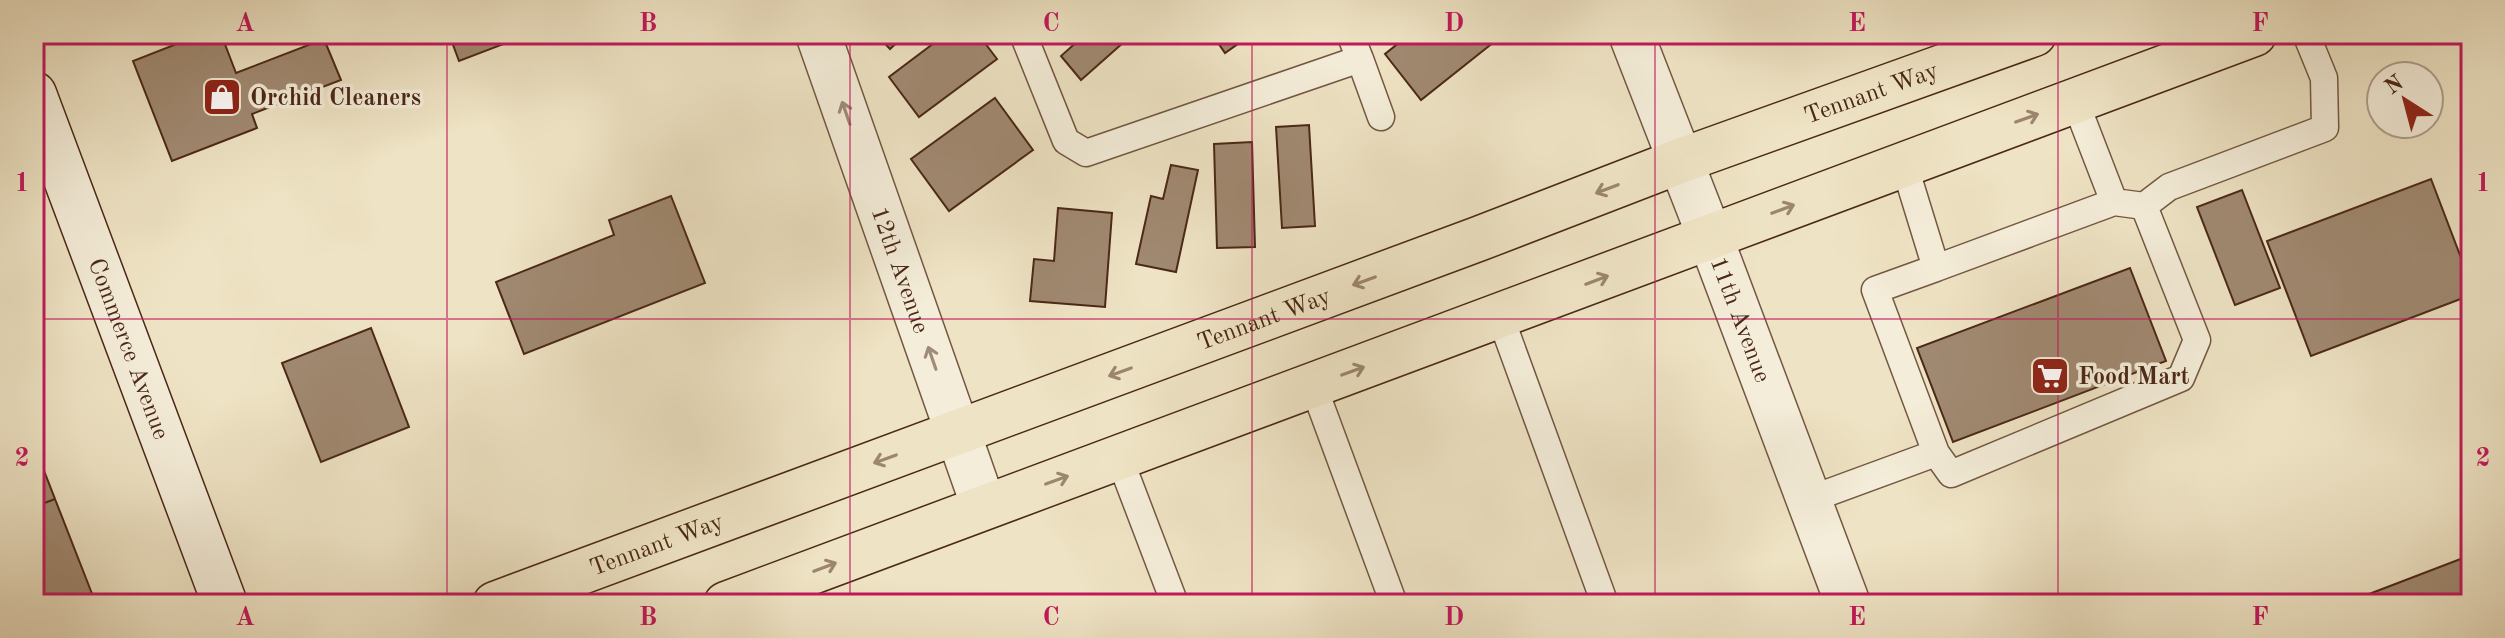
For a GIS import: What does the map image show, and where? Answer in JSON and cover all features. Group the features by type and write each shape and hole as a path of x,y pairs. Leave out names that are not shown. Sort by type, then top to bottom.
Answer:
{"main road":[{"path":"726,604 2254,34"},
{"name":"Tennant Way","path":"495,604 2017,37"}],"street":[{"name":"12th Avenue","path":"818,34 984,507"},
{"name":"11th Avenue","path":"1631,34 1848,604"},
{"name":"Commerce Avenue","path":"34,94 225,604"}],"lane":[{"path":"1023,34 1066,141 1086,153 1360,59"},
{"path":"1350,34 1381,117"},
{"path":"2144,206 2197,340 2181,378 1951,474 1936,453 1875,290 2114,202 2144,206 2169,187 2325,128 2324,78 2306,34"},
{"path":"2075,101 2114,202"},
{"path":"1904,164 1936,268"},
{"path":"1500,316 1605,604"},
{"path":"1313,385 1394,604"},
{"path":"1808,500 1936,453"},
{"path":"1119,457 1175,604"}],"building":[{"name":"Orchid Cleaners","path":"202,34 221,34 236,73 324,39 341,80 252,114 257,128 172,161 133,61"},
{"path":"449,34 517,34 519,38 459,61"},
{"path":"876,34 906,34 890,49"},
{"path":"946,34 978,34 997,59 919,117 889,77"},
{"path":"1075,34 1133,34 1081,80 1061,56 1080,39"},
{"path":"1212,34 1252,34 1225,53"},
{"path":"1410,34 1504,34 1421,100 1385,54"},
{"path":"995,98 1033,150 949,211 911,159"},
{"path":"1309,125 1315,226 1282,228 1276,127"},
{"path":"1252,142 1255,247 1217,248 1214,144"},
{"path":"1171,165 1198,170 1176,272 1136,264 1151,196 1163,199"},
{"path":"2431,179 2471,284 2471,295 2311,356 2267,241"},
{"path":"2242,190 2280,288 2235,305 2197,207"},
{"path":"671,196 705,283 524,354 496,282 614,235 609,220"},
{"path":"1058,208 1112,213 1105,307 1030,301 1034,259 1054,261"},
{"path":"2130,268 2166,361 1953,442 1917,348"},
{"path":"371,328 409,427 321,462 282,363"},
{"path":"34,445 55,499 34,507"},
{"path":"55,499 96,604 34,604 34,507"},
{"path":"2471,555 2471,604 2343,604"}],"place":[{"name":"Orchid Cleaners","path":"222,97"},
{"name":"Food Mart","path":"2050,376"}]}
